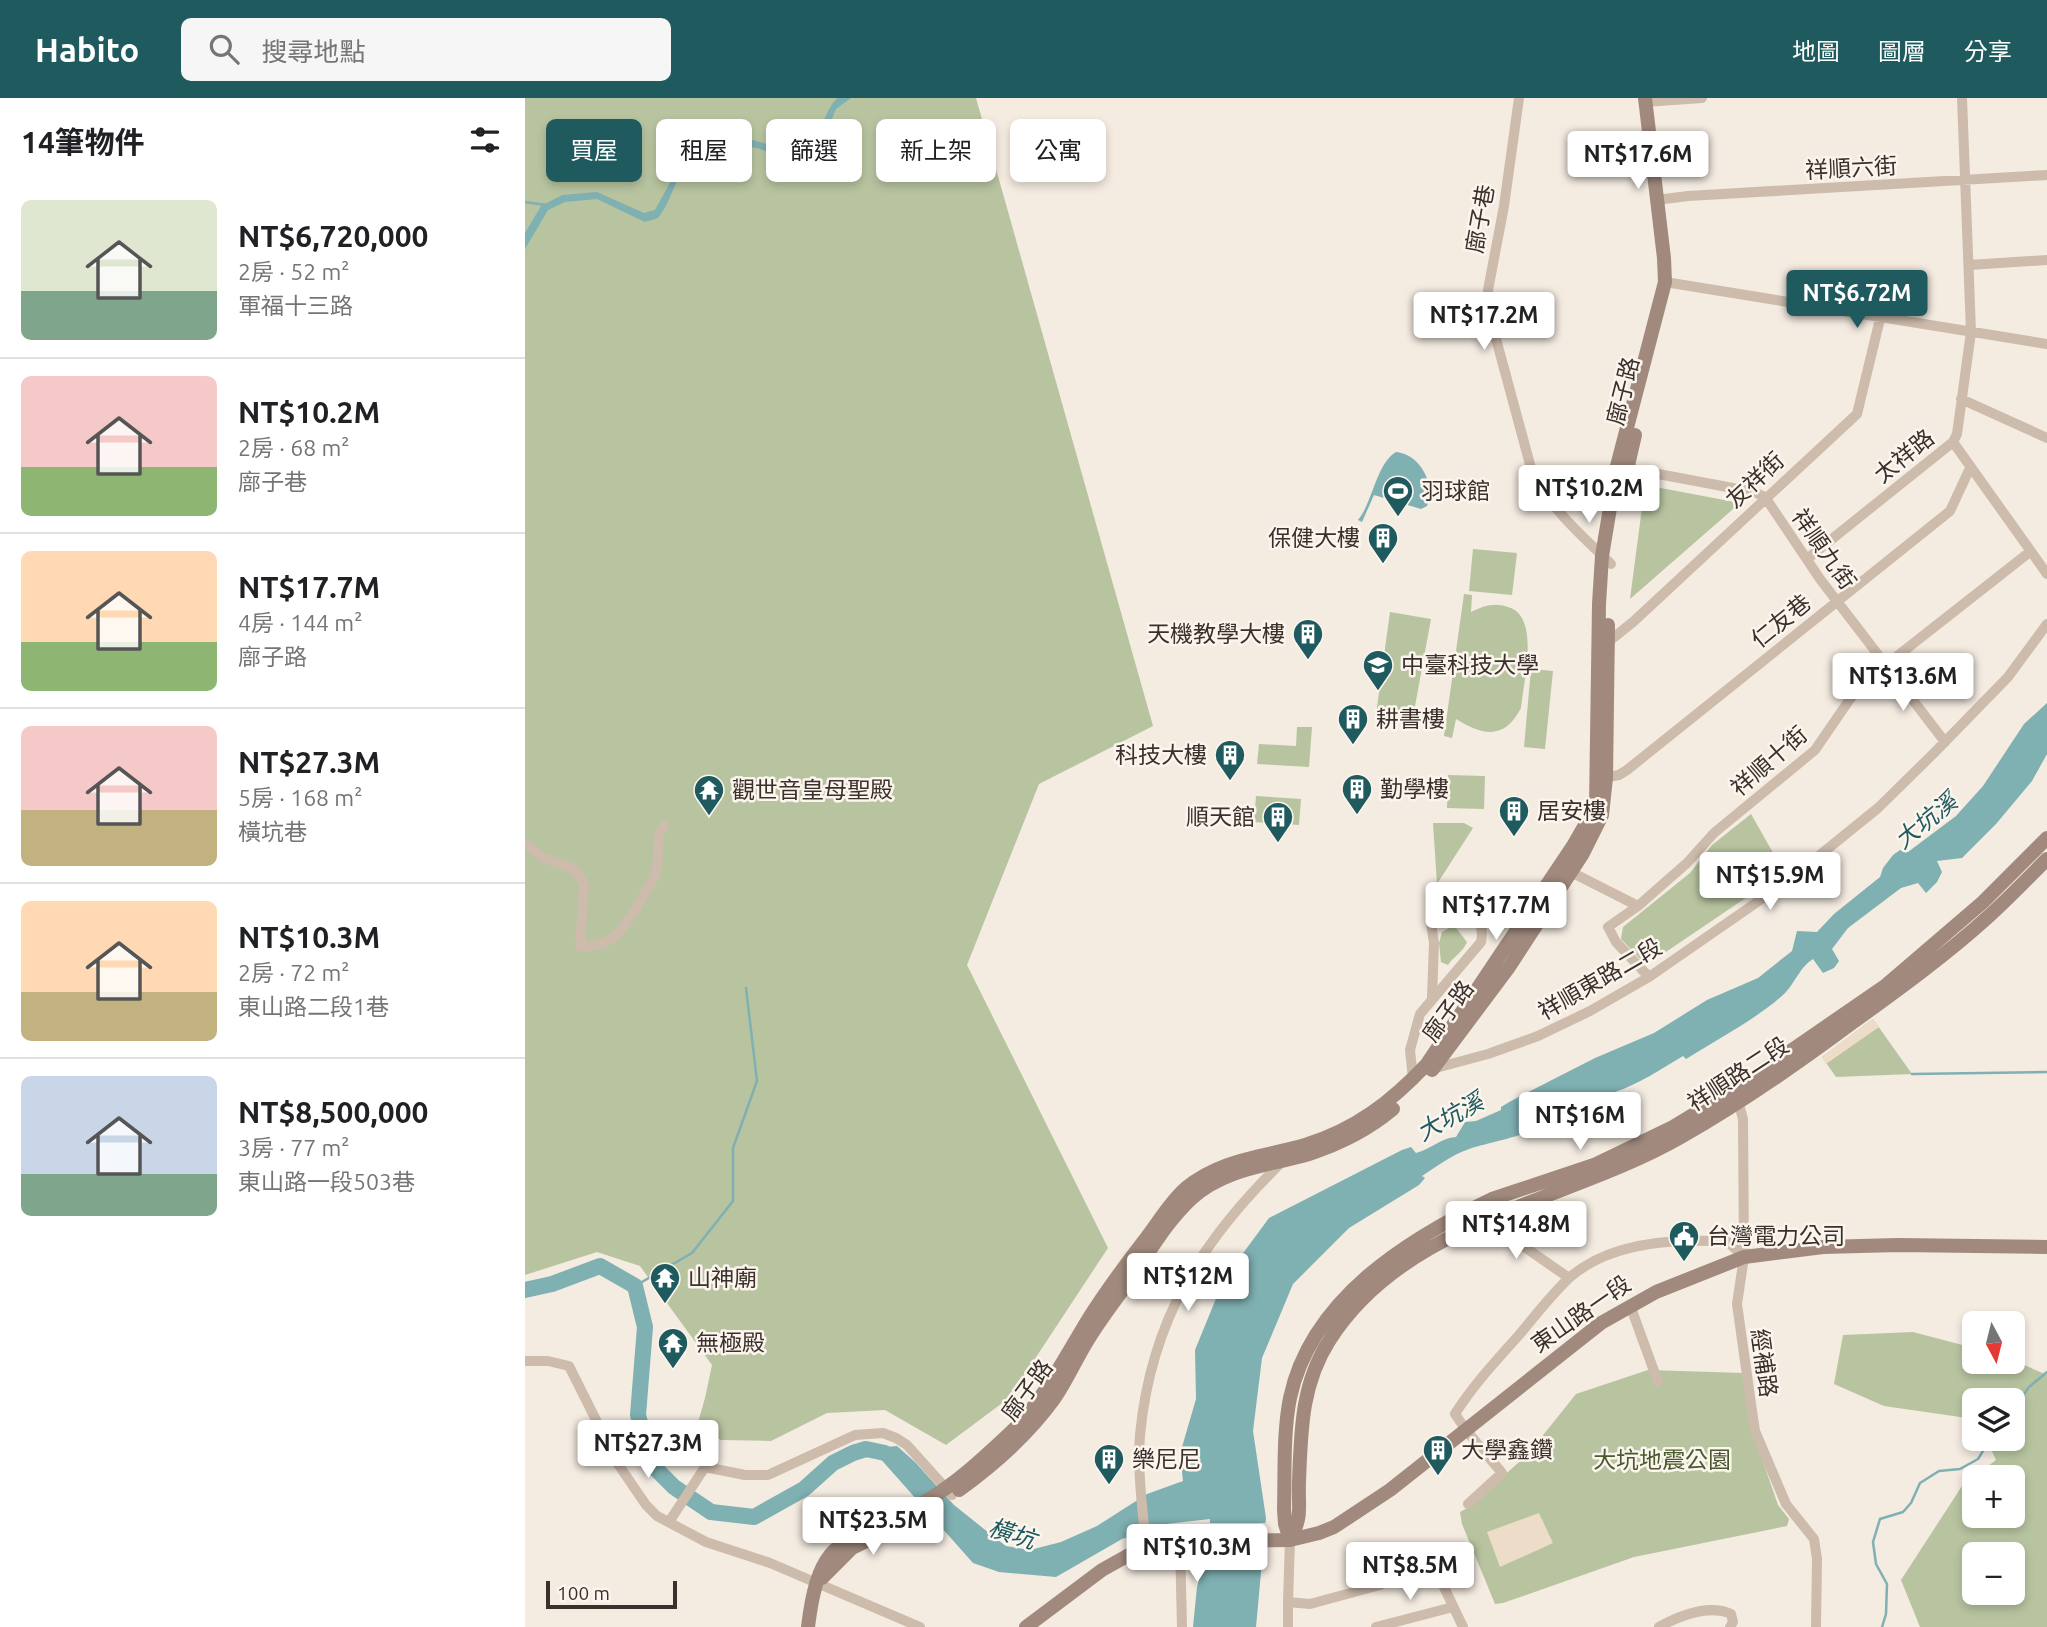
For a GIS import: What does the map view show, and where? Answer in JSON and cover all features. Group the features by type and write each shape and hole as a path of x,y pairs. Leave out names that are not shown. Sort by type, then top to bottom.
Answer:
{"main road":[{"name":"廍子路","path":"948,1493 991,1467 1055,1398 1086,1342 1162,1233 1193,1197 1221,1178 1245,1168 1283,1160 1338,1143 1372,1126 1417,1082 1509,967 1593,837 1602,815 1600,778 1607,560 1622,467 1669,283 1664,258 1662,199 1649,100"},
{"name":"廍子路","path":"1430,1067 1596,806 1608,642 1607,560"},
{"name":"祥順路二段","path":"1290,1540 1300,1521 1304,1401 1312,1374 1330,1340 1363,1299 1396,1271 1433,1247 1496,1215 1600,1177 1643,1157 1737,1096 1885,986 1983,902 2047,838"},
{"name":"祥順路二段","path":"1290,1540 1284,1509 1290,1400 1297,1373 1318,1330 1355,1288 1385,1261 1476,1207 1605,1160 1802,1061 1933,964 1991,914 2047,859"},
{"name":"廍子路","path":"948,1493 1022,1421 1056,1375 1106,1294 1171,1203 1188,1187 1229,1163 1303,1145 1355,1125 1417,1082"},
{"name":"東山路一段","path":"1026,1627 1102,1570 1146,1542 1290,1540 1319,1534 1352,1517 1581,1338 1630,1305 1744,1257 1823,1247 2047,1247"},
{"path":"808,1627 815,1583 830,1572 852,1548 948,1493"}],"street":[{"name":"廍子巷","path":"1518,98 1504,206 1488,290 1492,324 1531,468 1538,483 1550,504 1607,560"},
{"path":"1649,100 1702,98"},
{"name":"太祥路","path":"1807,559 1953,442 1957,434 1971,332 1962,98"},
{"name":"祥順六街","path":"1662,199 2047,175"},
{"path":"1969,265 2047,260"},
{"path":"1669,283 2047,344"},
{"name":"友祥街","path":"1608,642 1633,622 1857,414 1879,318"},
{"path":"1961,399 2047,438"},
{"path":"1953,442 2047,574"},
{"name":"祥順九街","path":"1622,467 1754,492 1765,497 1836,601 1945,742"},
{"name":"仁友巷","path":"1600,778 1627,771 1950,511 1970,468"},
{"name":"祥順十街","path":"1649,977 1616,942 1608,927 1638,906 1687,863 1714,833 1815,750 1856,691 2031,551"},
{"name":"祥順東路二段","path":"1430,1067 1538,1036 1590,1011 1649,977 1740,914 1835,845 1878,808 2008,677 2047,624"},
{"path":"525,843 542,857 574,869 584,884 580,946 589,947 607,942 629,921 655,874 659,853 658,833 664,826"},
{"path":"1571,872 1638,906"},
{"path":"1417,1082 1410,1050 1420,1014 1481,942 1479,926 1469,917 1461,915 1431,923 1434,943 1432,998"},
{"name":"經補路","path":"1737,1096 1743,1119 1744,1257 1737,1304 1755,1431 1786,1504 1814,1539 1817,1559 1816,1627"},
{"path":"1146,1542 1140,1437 1152,1364 1179,1295 1199,1258 1231,1214 1283,1160"},
{"path":"1496,1215 1506,1234 1569,1278"},
{"path":"1468,1504 1502,1473 1455,1414 1569,1278 1593,1262 1621,1250 1657,1243 1728,1242 1744,1257"},
{"path":"1630,1305 1658,1382"},
{"path":"525,1361 548,1361 569,1366 618,1464 646,1505 657,1516 706,1542 770,1563 918,1626"},
{"path":"669,1522 705,1466 745,1475 768,1475 855,1435 883,1433 896,1438 907,1445 948,1493"},
{"path":"1288,1627 1290,1540"},
{"path":"1182,1627 1187,1541"},
{"path":"1288,1602 1310,1604 1380,1585 1415,1562 1425,1561 1433,1564 1462,1627"},
{"path":"1376,1627 1453,1607"},
{"path":"1659,1627 1693,1613 1725,1611 1731,1614 1733,1622 1730,1627"}],"green space":[{"path":"525,98 976,98 982,119 876,119 876,182 996,182 996,169 1153,726 1039,784 967,965 1108,1248 1009,1398 946,1445 885,1410 827,1413 771,1441 721,1440 697,1426 712,1365 640,1266 597,1252 525,1275"},
{"path":"1645,485 1740,503 1630,599"},
{"path":"1473,549 1517,553 1512,595 1469,591"},
{"path":"1464,594 1472,595 1471,612 1484,606 1498,605 1518,613 1524,623 1528,652 1521,708 1514,719 1507,726 1492,732 1475,729 1456,719 1452,738 1444,736"},
{"path":"1390,612 1431,619 1413,717 1376,714"},
{"path":"1531,669 1553,671 1545,749 1524,747"},
{"path":"1297,727 1312,727 1309,767 1257,764 1259,744 1296,746"},
{"path":"1448,775 1485,776 1484,809 1447,808"},
{"path":"1256,796 1301,799 1299,825 1254,822"},
{"path":"1751,814 1784,872 1654,960 1643,962 1621,939 1623,927 1690,873 1712,845"},
{"path":"1433,823 1464,823 1473,828 1437,884"},
{"path":"1456,928 1467,942 1448,965 1441,962 1439,943 1442,932"},
{"path":"1873,1019 1912,1074 1836,1077 1822,1057"},
{"path":"1913,1332 1962,1345 1962,1374 2025,1374 2025,1365 2047,1375 2047,1627 1920,1627 1901,1580 1962,1486 1962,1528 2025,1528 2025,1465 1989,1465 1996,1460 1992,1451 2025,1451 2025,1388 1962,1388 1962,1417 1884,1406 1834,1384 1843,1335"},
{"name":"大坑地震公園","path":"1648,1370 1743,1373 1752,1430 1778,1505 1789,1519 1787,1526 1634,1557 1495,1604 1462,1524 1460,1512 1528,1454 1576,1394"}],"shaded area":[{"path":"1873,1019 1879,1027 1826,1064 1822,1057"},
{"path":"1539,1513 1553,1543 1500,1567 1487,1532"}],"water":[{"path":"838,98 851,98 836,109 832,119 825,119 826,115"},
{"path":"752,140 766,144 766,151 752,147"},
{"path":"671,182 677,182 658,218 645,222 597,199 565,202 548,210 525,249 525,233 541,206 562,195 597,192 644,213 655,210"},
{"path":"1396,452 1412,458 1424,472 1429,489 1427,506 1421,509 1374,495 1362,522 1358,520 1384,465"},
{"path":"2047,703 2047,754 2032,781 1996,824 1962,858 1937,861 1942,872 1926,893 1918,883 1901,888 1848,928 1832,949 1839,961 1834,968 1823,973 1813,959 1776,1001 1752,1019 1686,1059 1683,1056 1624,1089 1567,1100 1556,1106 1535,1129 1469,1149 1451,1158 1422,1176 1425,1178 1419,1185 1349,1228 1293,1284 1262,1358 1253,1431 1266,1518 1256,1627 1193,1627 1197,1587 1209,1539 1210,1519 1166,1524 1122,1539 1056,1577 999,1572 973,1563 878,1456 866,1449 897,1446 954,1505 994,1537 1006,1546 1030,1550 1061,1542 1097,1526 1147,1494 1183,1481 1180,1454 1196,1399 1195,1350 1224,1279 1269,1218 1402,1150 1411,1147 1416,1153 1456,1137 1465,1122 1476,1121 1501,1110 1501,1107 1511,1101 1595,1058 1654,1033 1707,1000 1758,978 1792,951 1797,931 1817,932 1834,914 1880,877 1893,855 1900,850 1908,852 1956,816 1983,786 2024,724"}],"pier":[{"path":"1206,1523 1269,1523 1267,1557 1201,1558"}],"waterway":[{"path":"525,202 546,205"},
{"path":"635,1286 692,1253 733,1201 733,1148 757,1081 746,988"},
{"path":"1912,1074 2047,1072"},
{"name":"橫坑","path":"525,1290 552,1284 600,1266 635,1286 645,1327 638,1415 651,1464 674,1487 711,1512 754,1517 804,1489 833,1463 853,1453 866,1449 885,1453"},
{"path":"2025,1393 2047,1372"},
{"path":"1882,1627 1886,1614 1887,1584 1876,1564 1873,1542 1880,1519 1903,1512 1911,1503 1920,1483 1939,1471 1960,1469 1978,1459 1983,1451"}],"place":[{"name":"羽球館","path":"1398,518"},
{"name":"保健大樓","path":"1383,565"},
{"name":"天機教學大樓","path":"1308,661"},
{"name":"中臺科技大學","path":"1378,692"},
{"name":"耕書樓","path":"1353,746"},
{"name":"科技大樓","path":"1230,782"},
{"name":"勤學樓","path":"1357,816"},
{"name":"觀世音皇母聖殿","path":"709,817"},
{"name":"居安樓","path":"1514,838"},
{"name":"順天館","path":"1278,844"},
{"name":"台灣電力公司","path":"1684,1263"},
{"name":"山神廟","path":"665,1305"},
{"name":"無極殿","path":"673,1370"},
{"name":"大學鑫鑽","path":"1438,1477"},
{"name":"樂尼尼","path":"1109,1486"}],"water label":[{"name":"大坑溪","path":"1926,821"},
{"name":"大坑溪","path":"1450,1117"}]}
